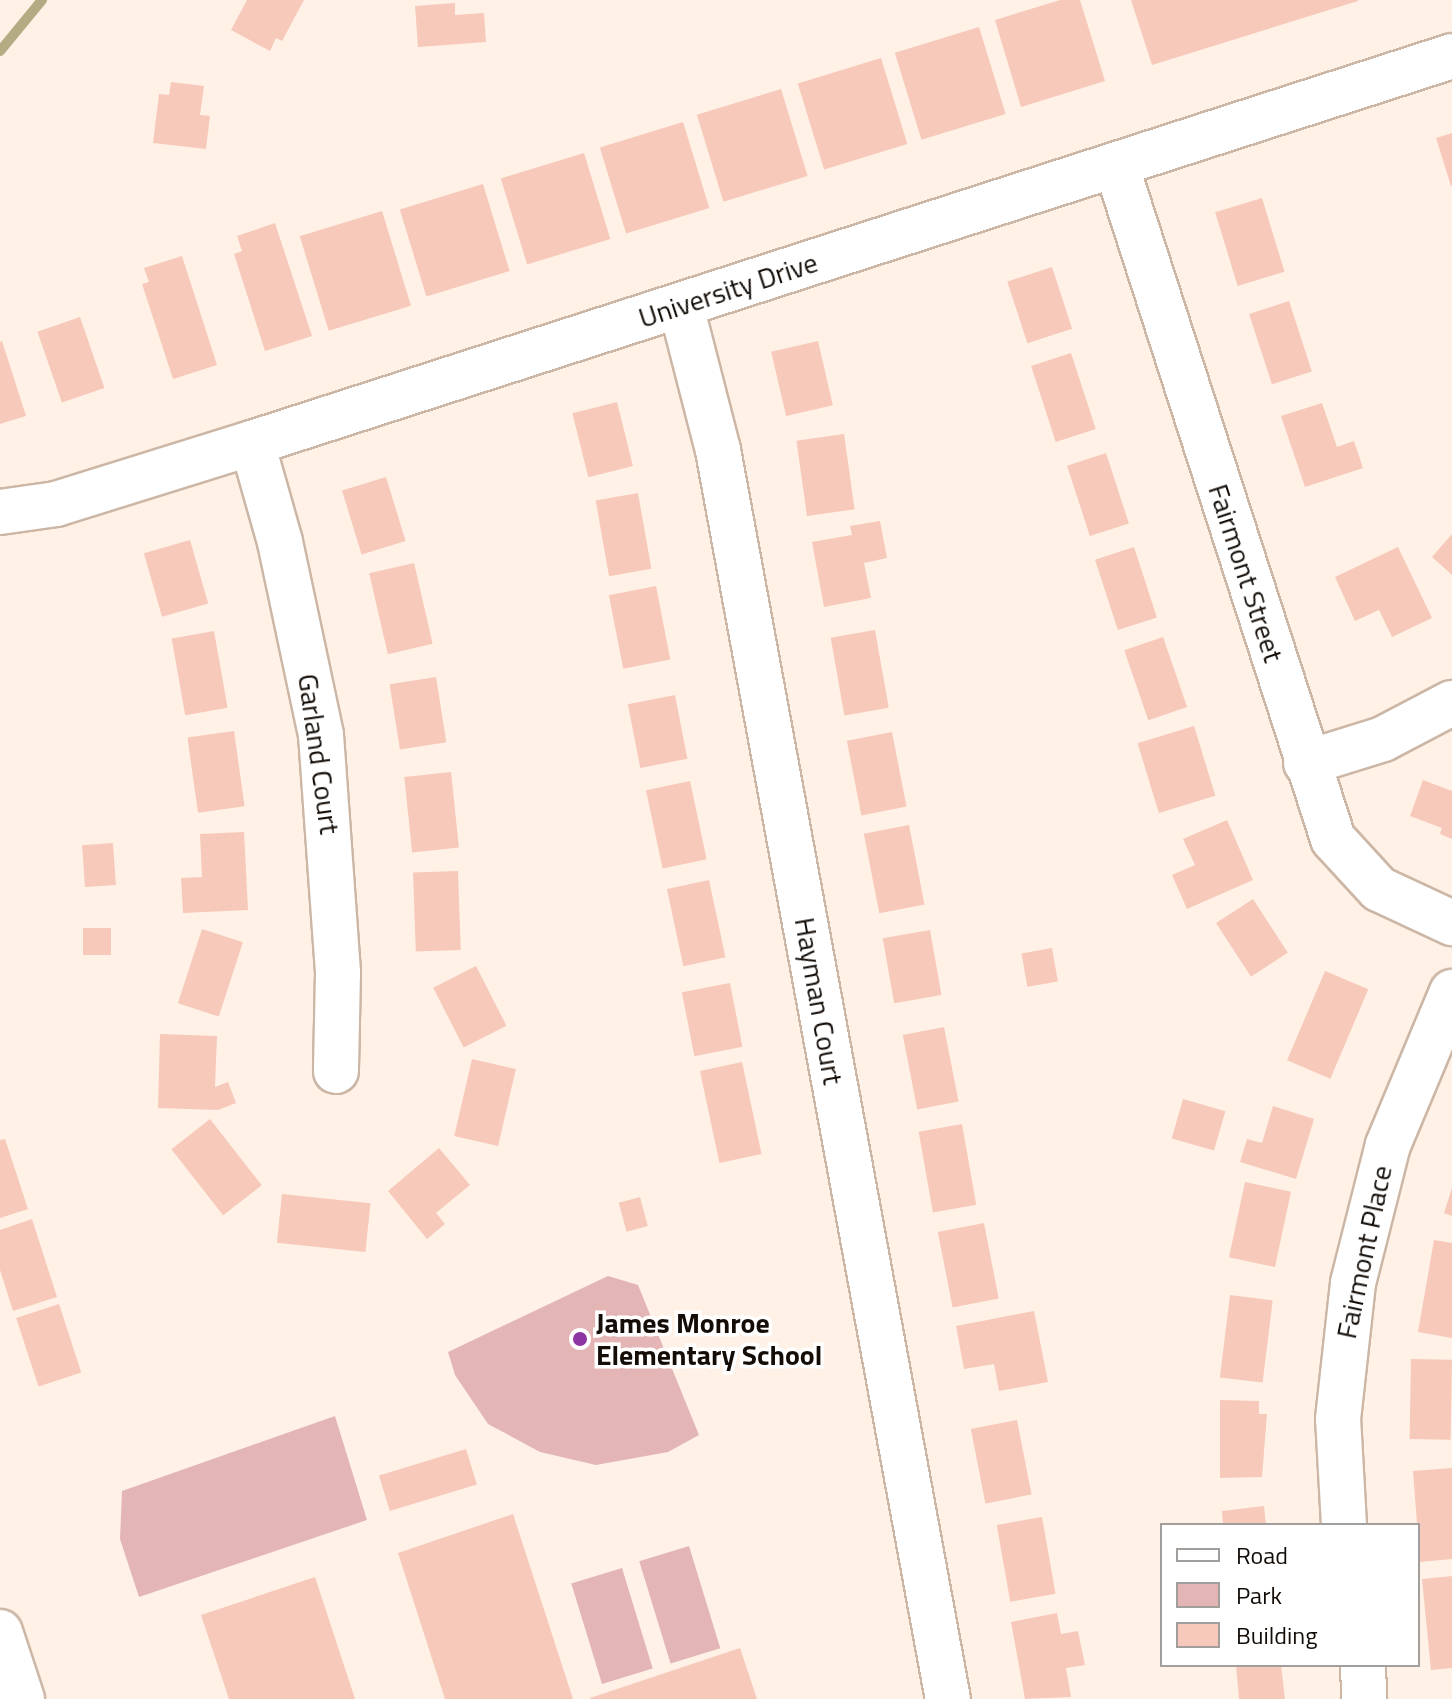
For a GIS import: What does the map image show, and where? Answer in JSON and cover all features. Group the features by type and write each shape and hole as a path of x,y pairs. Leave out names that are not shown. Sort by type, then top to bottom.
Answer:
{"street":[{"name":"University Drive","path":"0,512 56,504 252,443 1452,56"},
{"name":"Fairmont Street","path":"1116,165 1306,763 1333,839 1352,866 1379,889 1452,923"},
{"name":"Hayman Court","path":"681,306 718,450 948,1699"},
{"name":"Garland Court","path":"252,443 280,542 321,735 338,973 336,1071"},
{"path":"1306,763 1383,739 1452,703"},
{"name":"Fairmont Place","path":"1344,1523 1338,1419 1353,1283 1388,1145 1452,992"},
{"path":"0,1632 22,1699"},
{"path":"1363,1667 1364,1699"}],"green space":[{"path":"608,1276 638,1285 699,1435 668,1452 596,1465 540,1452 488,1424 455,1375 448,1352"},
{"path":"335,1416 367,1520 139,1597 120,1539 122,1491"},
{"path":"689,1546 720,1648 671,1664 639,1561"},
{"path":"622,1568 653,1668 602,1684 571,1583"}],"building":[{"path":"247,0 304,0 282,41 276,38 270,51 231,30"},
{"path":"1060,0 1080,0 1105,81 1021,107 995,20"},
{"path":"1131,0 1358,0 1358,1 1152,65"},
{"path":"455,3 455,15 484,13 486,42 418,47 415,6"},
{"path":"979,27 1006,114 921,140 895,53"},
{"path":"881,58 907,144 824,170 798,83"},
{"path":"171,82 204,86 200,115 210,116 206,149 153,143 159,94 169,95"},
{"path":"781,89 808,176 723,202 697,115"},
{"path":"683,122 709,208 626,234 600,147"},
{"path":"1452,133 1452,186 1451,186 1436,138"},
{"path":"584,153 610,239 527,265 501,178"},
{"path":"483,184 510,271 426,296 400,209"},
{"path":"1262,198 1285,272 1238,286 1215,212"},
{"path":"382,211 411,306 329,331 300,236"},
{"path":"275,223 312,336 265,351 234,254 242,251 237,236"},
{"path":"182,256 217,365 173,379 142,284 149,282 144,268"},
{"path":"1052,267 1072,329 1027,343 1007,282"},
{"path":"1289,301 1312,371 1272,384 1249,314"},
{"path":"80,317 104,388 62,403 37,332"},
{"path":"818,341 833,405 786,416 771,352"},
{"path":"0,342 26,416 0,424"},
{"path":"1071,353 1096,429 1056,442 1031,366"},
{"path":"617,402 633,466 588,477 572,413"},
{"path":"1322,403 1337,447 1354,441 1363,468 1305,487 1281,416"},
{"path":"844,434 855,509 807,516 796,441"},
{"path":"1106,453 1129,523 1090,536 1067,466"},
{"path":"386,477 406,541 362,555 342,490"},
{"path":"638,493 651,569 609,576 596,500"},
{"path":"880,521 887,558 864,563 871,598 824,607 812,542 852,535 850,526"},
{"path":"1452,534 1452,575 1432,557"},
{"path":"190,540 208,603 162,617 144,553"},
{"path":"1134,547 1157,617 1118,630 1095,560"},
{"path":"1398,547 1432,618 1392,637 1379,610 1355,621 1335,577"},
{"path":"414,563 433,644 388,654 369,573"},
{"path":"656,586 670,660 623,669 609,595"},
{"path":"875,630 889,708 844,716 831,638"},
{"path":"214,631 228,708 185,715 172,638"},
{"path":"1163,637 1187,707 1148,720 1124,650"},
{"path":"436,677 446,742 400,750 390,684"},
{"path":"675,695 687,759 640,768 628,704"},
{"path":"1194,726 1215,796 1159,813 1138,743"},
{"path":"234,731 245,806 198,813 187,738"},
{"path":"892,732 907,807 861,815 847,741"},
{"path":"451,772 459,848 412,852 404,777"},
{"path":"1423,780 1452,791 1452,839 1440,834 1442,828 1410,816"},
{"path":"690,781 707,859 663,869 646,790"},
{"path":"1227,820 1253,880 1187,909 1172,875 1195,865 1183,839"},
{"path":"909,825 924,905 879,913 864,834"},
{"path":"244,832 248,910 183,913 181,878 202,877 200,834"},
{"path":"113,843 116,885 85,887 82,845"},
{"path":"458,871 461,950 416,952 413,873"},
{"path":"709,880 725,957 683,966 667,889"},
{"path":"1253,899 1288,953 1251,977 1216,923"},
{"path":"83,928 111,928 111,955 83,955"},
{"path":"202,929 243,942 219,1016 178,1003"},
{"path":"930,930 941,995 894,1003 883,938"},
{"path":"1052,948 1058,981 1027,987 1021,953"},
{"path":"476,966 506,1026 464,1047 433,988"},
{"path":"1325,971 1368,989 1330,1079 1287,1060"},
{"path":"730,983 742,1047 694,1056 682,992"},
{"path":"944,1027 959,1102 917,1110 903,1035"},
{"path":"160,1034 217,1036 215,1087 228,1082 236,1103 218,1110 158,1108"},
{"path":"472,1059 516,1069 498,1146 454,1136"},
{"path":"742,1062 762,1154 719,1163 700,1071"},
{"path":"1183,1099 1225,1111 1214,1151 1172,1138"},
{"path":"1273,1106 1314,1119 1296,1179 1240,1162 1247,1139 1262,1143"},
{"path":"210,1119 262,1185 223,1215 171,1149"},
{"path":"962,1124 976,1205 933,1212 919,1132"},
{"path":"5,1139 28,1209 0,1218 0,1140"},
{"path":"439,1148 470,1185 436,1213 445,1224 427,1239 388,1191"},
{"path":"1245,1182 1291,1192 1275,1267 1229,1257"},
{"path":"1452,1188 1452,1216 1444,1213"},
{"path":"282,1194 371,1203 365,1252 277,1243"},
{"path":"640,1197 648,1226 627,1232 619,1203"},
{"path":"32,1219 57,1297 13,1311 0,1270 0,1230"},
{"path":"984,1223 999,1299 953,1308 938,1232"},
{"path":"1434,1240 1452,1243 1452,1338 1418,1332"},
{"path":"1230,1295 1273,1300 1263,1383 1220,1377"},
{"path":"59,1304 81,1372 38,1386 16,1318"},
{"path":"1034,1311 1048,1382 999,1391 994,1364 964,1369 956,1326"},
{"path":"1411,1359 1452,1360 1451,1440 1410,1439"},
{"path":"1220,1400 1259,1401 1259,1414 1267,1414 1262,1477 1220,1478"},
{"path":"1017,1420 1032,1495 985,1504 971,1429"},
{"path":"466,1449 477,1484 390,1511 379,1476"},
{"path":"1452,1468 1452,1559 1420,1562 1420,1523 1417,1523 1413,1471"},
{"path":"1264,1506 1266,1523 1223,1523 1222,1511"},
{"path":"513,1514 573,1699 445,1699 398,1553"},
{"path":"1042,1517 1056,1594 1010,1602 997,1525"},
{"path":"1452,1576 1452,1668 1431,1670 1422,1579"},
{"path":"315,1577 355,1699 229,1699 201,1615"},
{"path":"1057,1613 1061,1634 1078,1631 1085,1665 1066,1668 1071,1697 1025,1699 1011,1622"},
{"path":"740,1648 757,1699 590,1699 590,1698"},
{"path":"1236,1667 1281,1667 1285,1699 1239,1699"}],"waterway":[{"path":"0,51 42,0"}],"place":[{"name":"James Monroe Elementary School","path":"580,1339"}]}
